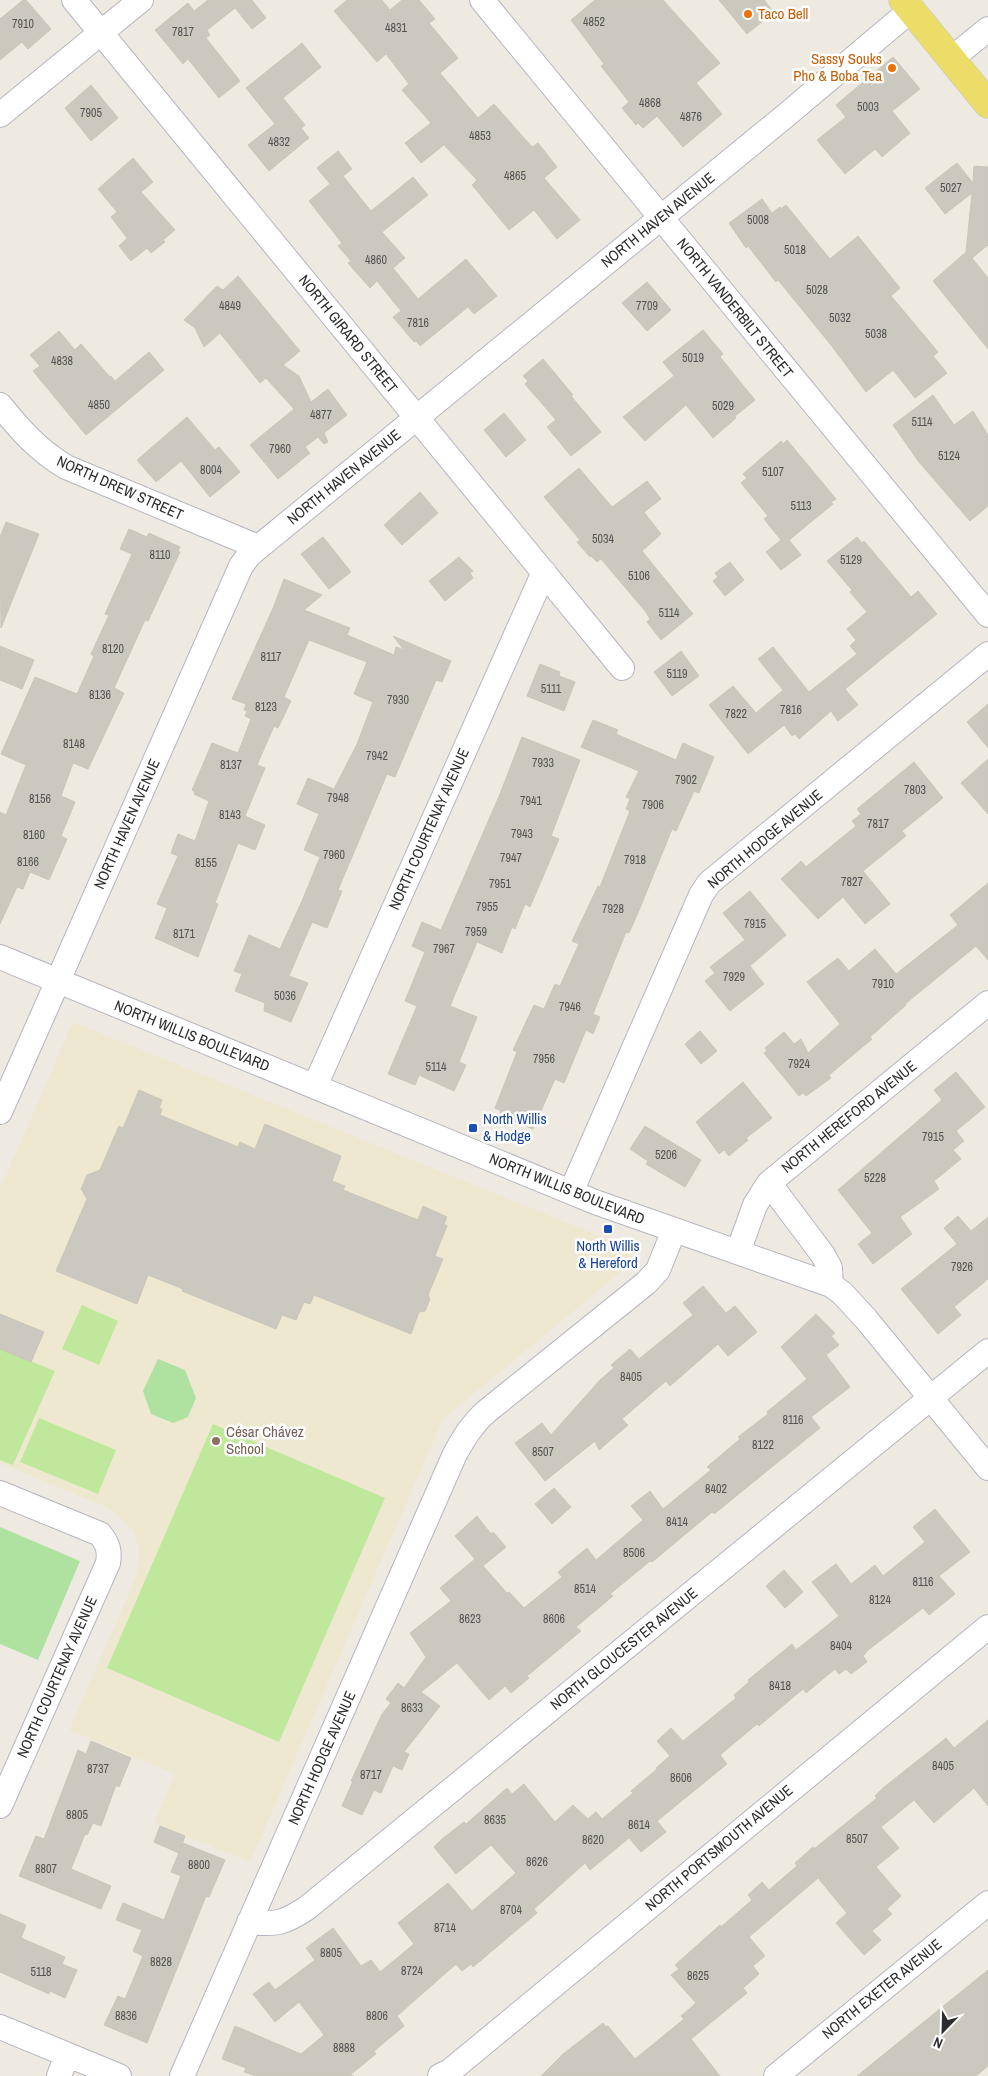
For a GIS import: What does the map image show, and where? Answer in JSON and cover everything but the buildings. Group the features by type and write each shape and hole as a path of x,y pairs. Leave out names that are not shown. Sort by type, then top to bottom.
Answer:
{"main road":[{"path":"907,5 988,104"}],"street":[{"name":"NORTH GIRARD STREET","path":"74,0 622,668"},
{"path":"0,115 141,0"},
{"name":"NORTH VANDERBILT STREET","path":"482,0 988,615"},
{"name":"NORTH HAVEN AVENUE","path":"0,1112 240,566 258,546 661,218 907,5"},
{"path":"951,59 988,29"},
{"name":"NORTH DREW STREET","path":"4,420 46,454 66,467 258,546"},
{"name":"NORTH COURTENAY AVENUE","path":"315,1086 544,572"},
{"name":"NORTH HODGE AVENUE","path":"571,1192 701,895 709,883 988,654"},
{"name":"NORTH WILLIS BOULEVARD","path":"0,957 571,1192 831,1285 851,1302 988,1468"},
{"name":"NORTH HEREFORD AVENUE","path":"738,1252 755,1205 769,1183 988,1003"},
{"path":"769,1183 823,1254 830,1268 831,1285"},
{"name":"NORTH HODGE AVENUE","path":"182,2076 450,1465 463,1440 474,1422 646,1283 658,1270 674,1230"},
{"name":"NORTH GLOUCESTER AVENUE","path":"250,1922 275,1924 284,1922 307,1908 988,1350"},
{"name":"NORTH COURTENAY AVENUE","path":"0,1493 94,1530 100,1534 108,1547 110,1555 0,1806"},
{"name":"NORTH PORTSMOUTH AVENUE","path":"446,2074 988,1627"},
{"name":"NORTH EXETER AVENUE","path":"776,2076 988,1903"},
{"path":"0,2027 63,2066 119,2076"}],"shaded area":[{"name":"César Chávez School","path":"73,1022 627,1247 632,1254 629,1263 623,1270 443,1419 250,1862 154,1823 175,1774 69,1730 136,1577 139,1548 134,1532 116,1513 106,1507 0,1463 0,1189"}],"green space":[{"path":"82,1305 118,1321 99,1365 62,1349"},
{"path":"0,1349 55,1371 13,1465 0,1460"},
{"path":"158,1359 185,1370 196,1398 188,1417 173,1423 151,1414 143,1391"},
{"path":"39,1418 116,1450 98,1494 20,1462"},
{"path":"213,1424 385,1498 279,1742 107,1668"},
{"path":"0,1527 80,1561 38,1660 0,1644"}],"place":[{"name":"Taco Bell","path":"748,14"},
{"name":"Sassy Souks Pho & Boba Tea","path":"892,68"},
{"name":"North Willis & Hodge","path":"473,1128"},
{"name":"North Willis & Hereford","path":"608,1229"},
{"name":"César Chávez School","path":"216,1441"}]}
